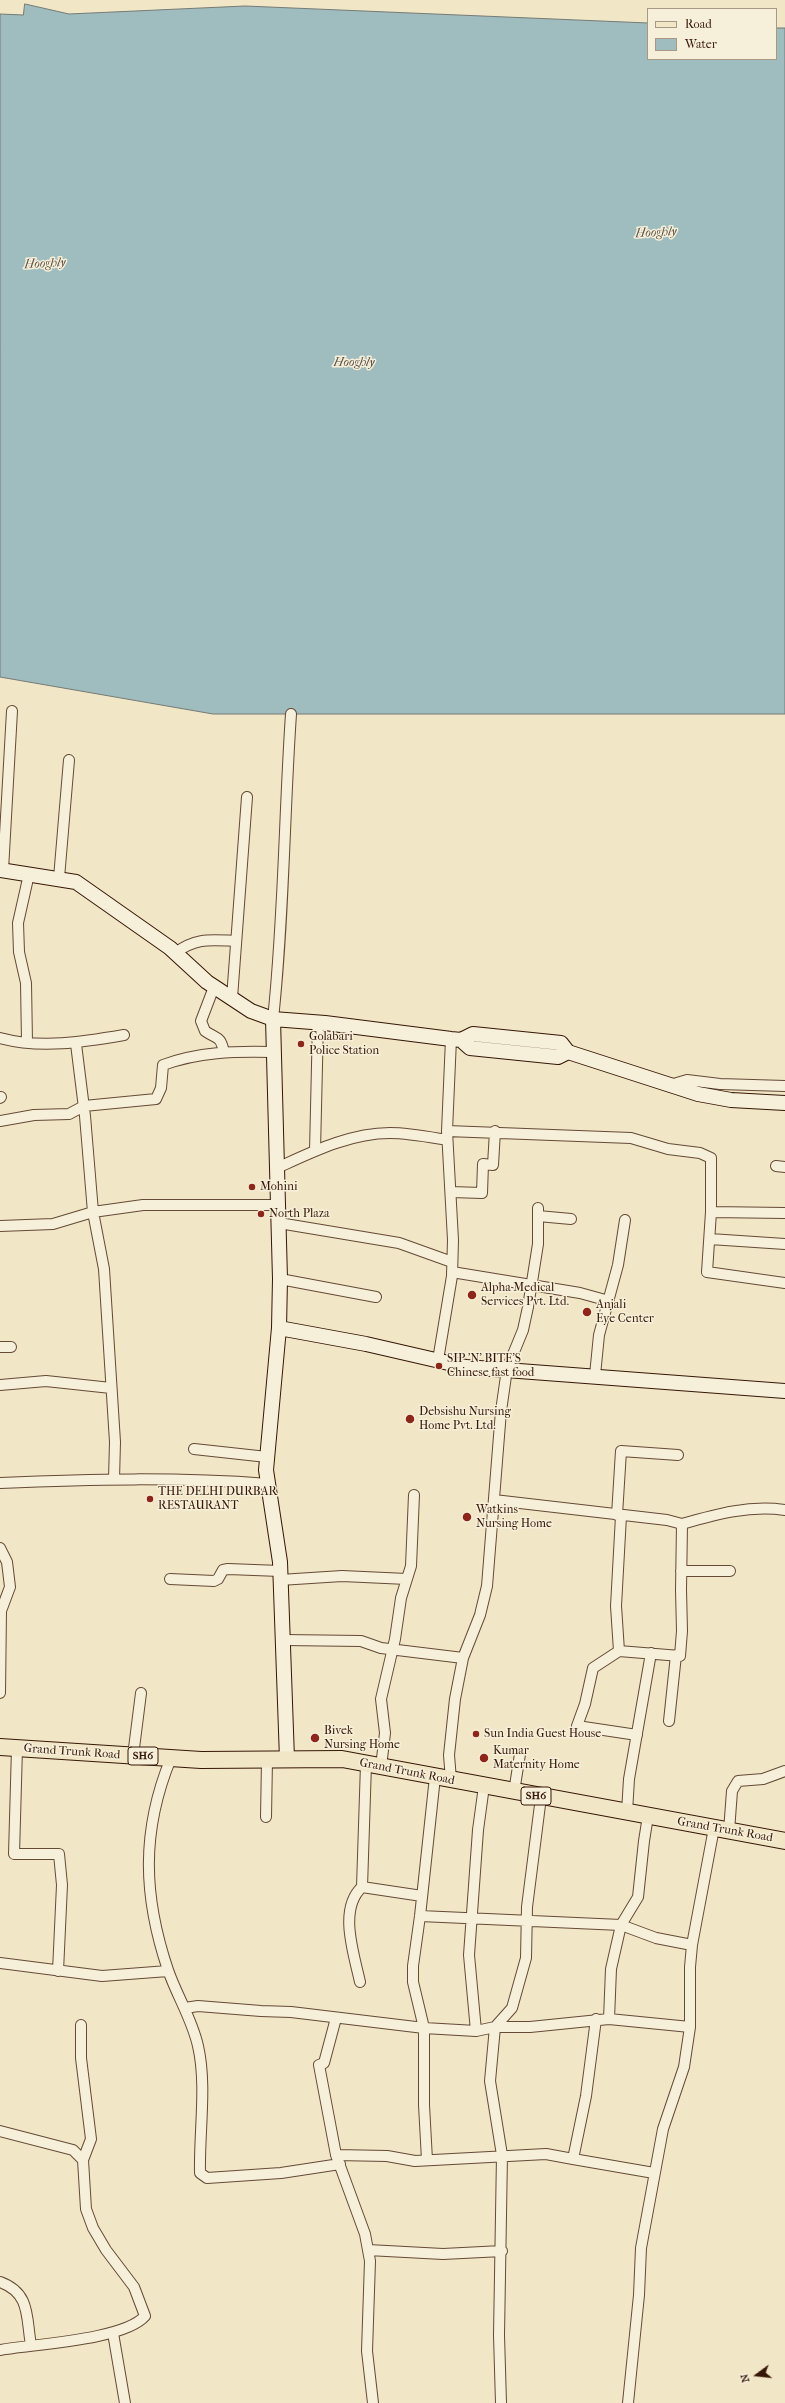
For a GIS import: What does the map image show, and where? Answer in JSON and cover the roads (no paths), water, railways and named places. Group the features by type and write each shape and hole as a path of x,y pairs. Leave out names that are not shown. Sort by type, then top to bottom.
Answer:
{"main road":[{"name":"Grand Trunk Road","path":"5,1746 171,1758 267,1760 342,1759 785,1841"}],"street":[{"path":"12,711 1,870 59,878 76,882 176,953 214,987 251,1011 273,1019 318,1022 456,1039 470,1048 558,1057 568,1052 698,1094 742,1101 785,1103"},
{"path":"287,1760 280,1575 268,1484 267,1457 279,1328 280,1279 272,1052 273,1019 280,951 284,824 291,714"},
{"path":"59,878 69,760"},
{"path":"232,998 247,797"},
{"path":"27,1042 26,983 19,952 18,923 29,874"},
{"path":"176,953 185,946 203,939 236,941"},
{"path":"214,987 201,1021 205,1031 217,1036 221,1041 224,1052"},
{"path":"315,1151 318,1022"},
{"path":"0,1038 27,1042 76,1044 124,1035"},
{"path":"438,1360 452,1267 451,1192 447,1135 456,1039"},
{"path":"76,1044 84,1106 93,1212 104,1269 115,1442 114,1479"},
{"path":"0,1121 34,1115 68,1114 84,1106 156,1099 161,1088 163,1065 176,1060 224,1052 272,1052"},
{"path":"668,1085 687,1080 720,1084 785,1086"},
{"path":"277,1168 315,1151 354,1138 389,1133 447,1135 496,1131 631,1138 668,1149 700,1153 712,1158 710,1239 707,1272 785,1282"},
{"path":"451,1192 482,1193 483,1164 493,1165 496,1131"},
{"path":"0,1226 53,1224 93,1212 144,1205 278,1204"},
{"path":"451,1780 449,1755 455,1699 463,1658 480,1615 487,1586 501,1411 507,1369 523,1330 538,1244 538,1212 571,1219"},
{"path":"711,1212 785,1213"},
{"path":"595,1375 599,1335 618,1265 625,1220"},
{"path":"279,1223 399,1243 452,1267 531,1286 580,1293 609,1301"},
{"path":"710,1239 785,1244"},
{"path":"280,1279 376,1297"},
{"path":"279,1328 366,1344 466,1367 595,1375 785,1391"},
{"path":"0,1346 11,1347"},
{"path":"0,1384 46,1381 111,1388"},
{"path":"194,1449 267,1457"},
{"path":"619,1651 616,1606 621,1450 678,1455"},
{"path":"0,1483 200,1478 268,1484"},
{"path":"360,1982 351,1935 351,1901 362,1887 373,1765 386,1734 381,1699 393,1650 401,1598 411,1566 414,1495"},
{"path":"494,1500 619,1516 667,1520 682,1524 723,1512 765,1507 785,1510"},
{"path":"637,1735 577,1726 585,1704 593,1668 619,1651 680,1656 682,1631 682,1524"},
{"path":"0,1548 7,1562 10,1587 1,1611 0,1693"},
{"path":"170,1579 214,1581 218,1579 223,1570 228,1569 280,1575 407,1579"},
{"path":"681,1571 730,1571"},
{"path":"283,1640 362,1641 373,1646 393,1650 463,1658"},
{"path":"627,1812 629,1779 651,1653"},
{"path":"669,1721 676,1655"},
{"path":"133,1756 141,1694"},
{"path":"5,1746 14,1854 59,1854 62,1885 58,1971"},
{"path":"514,1792 520,1754"},
{"path":"171,1758 154,1811 147,1857 152,1914 168,1971 198,2046 202,2093 200,2173 202,2176 207,2178 281,2173 338,2160 387,2156 415,2161 480,2159 502,2155 546,2154 654,2173"},
{"path":"266,1817 267,1760"},
{"path":"628,2403 639,2295 641,2248 663,2129 684,2067 690,2026 690,1967 692,1945 732,1790 738,1781 763,1779 785,1771"},
{"path":"427,2160 424,2105 424,2028 413,1982 413,1966 435,1777"},
{"path":"476,2031 469,1955 478,1830 484,1786"},
{"path":"501,2403 499,2335 502,2251 502,2155 490,2081 495,2027 512,2008 526,1958 527,1920 541,1797"},
{"path":"608,2019 611,1969 621,1925 638,1898 648,1816"},
{"path":"362,1887 422,1896"},
{"path":"420,1916 472,1920 527,1920 621,1925 656,1938 692,1945"},
{"path":"0,1963 102,1976 168,1971"},
{"path":"184,2008 198,2006 260,2012 291,2012 424,2028 476,2031 495,2027 530,2027 596,2019 690,2026"},
{"path":"336,2018 324,2063 319,2065 338,2160 365,2234 370,2261 367,2351 373,2403"},
{"path":"573,2159 586,2096 596,2019"},
{"path":"0,2350 113,2333 139,2323 145,2316 134,2286 106,2250 93,2228 86,2209 83,2160 91,2139 81,2058 81,2025"},
{"path":"0,2131 73,2150 83,2160"},
{"path":"368,2250 443,2254 502,2251"},
{"path":"0,2282 16,2290 23,2300 31,2345"},
{"path":"113,2333 125,2403"}],"water":[{"name":"Hooghly","path":"25,4 69,14 245,6 647,23 647,60 777,60 777,28 785,28 785,714 213,714 0,677 0,14 23,15"}],"place":[{"name":"Golabari Police Station","path":"301,1044"},
{"name":"Mohini","path":"252,1187"},
{"name":"North Plaza","path":"261,1214"},
{"name":"Alpha Medical Services Pvt. Ltd.","path":"472,1295"},
{"name":"Anjali Eye Center","path":"587,1312"},
{"name":"SIP 'N' BITE'S Chinese fast food","path":"439,1366"},
{"name":"Debsishu Nursing Home Pvt. Ltd.","path":"410,1419"},
{"name":"THE DELHI DURBAR RESTAURANT","path":"150,1499"},
{"name":"Watkins Nursing Home","path":"467,1517"},
{"name":"Sun India Guest House","path":"476,1734"},
{"name":"Bivek Nursing Home","path":"315,1738"},
{"name":"Kumar Maternity Home","path":"484,1758"}]}
